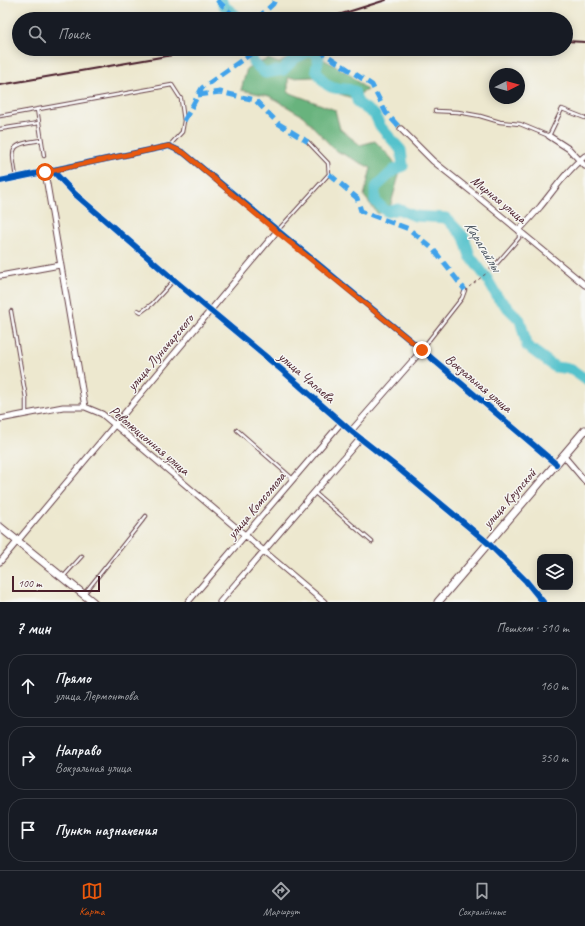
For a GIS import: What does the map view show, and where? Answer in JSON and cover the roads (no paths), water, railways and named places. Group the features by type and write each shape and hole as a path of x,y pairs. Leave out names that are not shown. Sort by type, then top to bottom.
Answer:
{"main road":[{"name":"улица Крупской","path":"438,602 585,430"},
{"path":"0,527 93,602"}],"street":[{"name":"Мирная улица","path":"401,129 433,161 585,285"},
{"path":"550,136 569,150 585,166"},
{"name":"Вокзальная улица","path":"169,146 184,153 277,232 422,350 556,464"},
{"path":"0,181 169,146"},
{"path":"519,230 585,156"},
{"name":"улица Чапаева","path":"53,170 76,194 174,280 283,371 360,439 398,468 488,543 526,581 543,602"},
{"path":"0,419 63,406 85,407 45,172"},
{"name":"улица Луначарского","path":"0,562 277,232"},
{"path":"0,276 60,265"},
{"path":"351,431 422,350"},
{"name":"Революционная улица","path":"85,407 102,414 324,602"},
{"name":"улица Комсомола","path":"188,602 294,480 341,423"},
{"path":"220,602 360,439"},
{"path":"563,455 585,481"}],"lane":[{"path":"0,116 172,85 182,99 184,121 182,132 169,146"},
{"path":"37,109 44,156"},
{"path":"435,111 458,112 480,116 500,122 520,124 550,136 562,110 585,118"},
{"path":"0,129 39,123"},
{"path":"16,178 12,154 14,148 19,144 41,140"},
{"path":"277,232 329,174 328,163 308,142"},
{"path":"492,269 519,238 519,230"},
{"path":"138,310 141,312 152,304 174,280"},
{"path":"422,350 462,298 465,290"},
{"path":"11,311 26,398 26,414"},
{"path":"237,430 294,480"},
{"path":"314,493 372,542"},
{"path":"84,595 146,516"},
{"path":"63,578 82,556"}],"waterway":[{"name":"Карагайлы","path":"221,0 224,6 232,12"},
{"name":"Карагайлы","path":"252,56 253,62 265,73 283,70 295,58 299,56"},
{"name":"Карагайлы","path":"318,56 316,70 325,83 334,88 349,89 354,91 358,103 375,115 380,126 401,150 403,166 394,170 375,188 375,201 387,212 398,209 415,216 446,218 464,237 470,256 486,277 498,298 520,320 527,346 555,367 571,369 585,379"}],"railway":[{"path":"348,12 386,0"},
{"path":"573,41 585,42"},
{"path":"0,85 167,56"}]}
